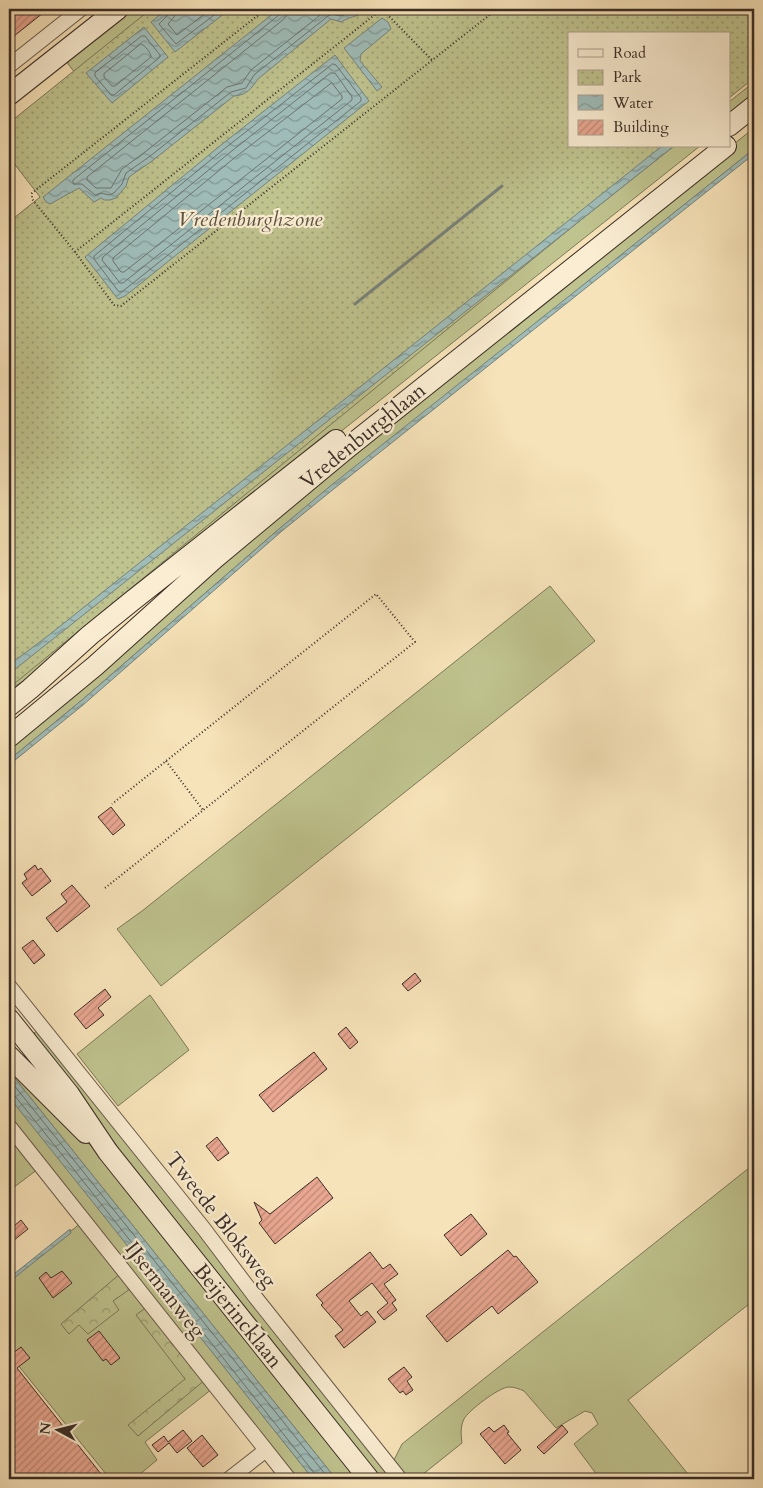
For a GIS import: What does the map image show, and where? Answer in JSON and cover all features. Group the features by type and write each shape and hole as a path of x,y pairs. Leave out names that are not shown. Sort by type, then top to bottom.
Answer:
{"main road":[{"path":"9,95 118,9"},
{"path":"730,125 754,106"},
{"path":"730,143 754,124"},
{"name":"Vredenburghlaan","path":"9,706 132,601 702,148"},
{"name":"Vredenburghlaan","path":"9,738 95,666 214,559 338,455 723,148"},
{"name":"Beijerincklaan","path":"9,1018 69,1094 108,1152 369,1479"},
{"name":"Beijerincklaan","path":"9,1056 71,1120 108,1152"}],"street":[{"path":"9,66 81,9"},
{"name":"Tweede Bloksweg","path":"9,986 204,1229 256,1298 400,1479"},
{"name":"IJsermanweg","path":"9,1126 289,1479"},
{"path":"229,1479 266,1450"}],"lane":[{"path":"749,1479 754,1475"}],"path":[{"path":"266,9 32,193 32,199 75,252 114,305 121,306 496,9"},
{"path":"75,252 382,9 432,60"},
{"path":"105,888 415,642 376,594 112,804"},
{"path":"166,761 204,810"}],"green space":[{"path":"128,9 167,9 80,79 68,64 68,57"},
{"name":"Vredenburghzone","path":"151,9 754,9 754,78 730,97 730,32 568,32 568,148 669,148 9,688 9,222 40,197 9,157 9,123"},
{"path":"754,82 754,103 730,122 730,101"},
{"path":"754,128 754,149 279,529 82,700 9,760 9,740 347,451"},
{"path":"671,148 697,148 42,669 9,690 9,674"},
{"path":"550,586 595,641 161,986 117,929"},
{"path":"150,995 189,1050 118,1106 77,1054"},
{"path":"38,1030 394,1479 379,1479 59,1072 34,1033"},
{"path":"9,1062 99,1154 356,1479 336,1479 9,1071"},
{"path":"9,1097 313,1479 296,1479 9,1118"},
{"path":"9,1136 38,1169 9,1191"},
{"path":"754,1164 754,1300 628,1400 692,1479 600,1479 574,1444 598,1424 592,1413 585,1411 556,1428 524,1391 509,1387 491,1395 467,1415 461,1428 462,1443 417,1479 409,1479 394,1460 402,1444"},
{"path":"81,1223 212,1389 145,1442 157,1460 134,1479 110,1479 9,1354 9,1280"},
{"path":"121,1273 133,1287 113,1301 119,1310 88,1334 79,1325 69,1334 61,1324"},
{"path":"148,1306 206,1379 138,1436 128,1425 185,1379 136,1315"}],"water":[{"path":"167,9 230,9 175,52 151,22"},
{"path":"279,9 369,9 341,22 331,19 258,79 248,91 234,96 129,177 126,186 116,198 104,200 101,198 94,202 79,188 50,204 46,202 43,197"},
{"path":"382,18 388,22 391,29 361,54 360,61 382,87 377,91 344,48"},
{"path":"144,27 168,57 112,103 86,73"},
{"path":"335,55 369,101 125,296 118,299 85,257 221,145"},
{"path":"659,148 671,148 9,674 9,665"},
{"path":"754,149 754,154 282,531 83,705 9,765 9,760 82,700 329,487"},
{"path":"9,1071 336,1479 313,1479 9,1097"},
{"path":"70,1229 71,1233 9,1282 9,1278"}],"building":[{"path":"17,9 48,9 9,40 9,16"},
{"path":"111,807 125,825 113,835 98,817"},
{"path":"35,865 38,870 41,868 51,881 32,896 22,883 27,879 24,874"},
{"path":"72,885 90,906 57,932 46,918 67,902 61,894"},
{"path":"33,940 45,955 34,964 22,948"},
{"path":"415,973 421,981 408,991 402,984"},
{"path":"105,989 111,997 98,1008 104,1015 86,1029 74,1014"},
{"path":"346,1027 358,1042 350,1049 338,1034"},
{"path":"314,1052 327,1069 273,1112 259,1095"},
{"path":"217,1137 229,1153 218,1161 206,1146"},
{"path":"317,1177 333,1198 275,1244 259,1223 262,1220 254,1202 270,1214"},
{"path":"471,1214 487,1234 461,1256 444,1235"},
{"path":"9,1219 14,1226 21,1220 28,1229 9,1244"},
{"path":"508,1250 514,1257 516,1256 538,1282 498,1314 492,1306 447,1342 426,1316"},
{"path":"370,1252 383,1269 390,1264 398,1274 384,1284 396,1300 392,1303 397,1310 384,1320 377,1312 388,1303 372,1283 349,1301 361,1316 367,1311 376,1322 344,1348 335,1336 343,1330 321,1305 323,1303 316,1295"},
{"path":"62,1271 72,1283 53,1298 39,1278 46,1272 51,1278"},
{"path":"99,1331 120,1358 111,1365 106,1359 103,1361 87,1340"},
{"path":"21,1347 30,1358 17,1368 105,1479 9,1479 9,1356"},
{"path":"404,1367 412,1377 407,1381 413,1390 406,1395 403,1391 400,1393 388,1379"},
{"path":"504,1425 509,1432 507,1433 521,1450 505,1464 480,1434 489,1427 494,1432"},
{"path":"562,1425 568,1432 544,1454 537,1447"},
{"path":"183,1430 192,1441 177,1453 169,1443 158,1452 152,1445 164,1436 168,1442"},
{"path":"202,1435 218,1455 203,1467 187,1448"}],"waterway":[{"path":"355,304 502,186"}]}
